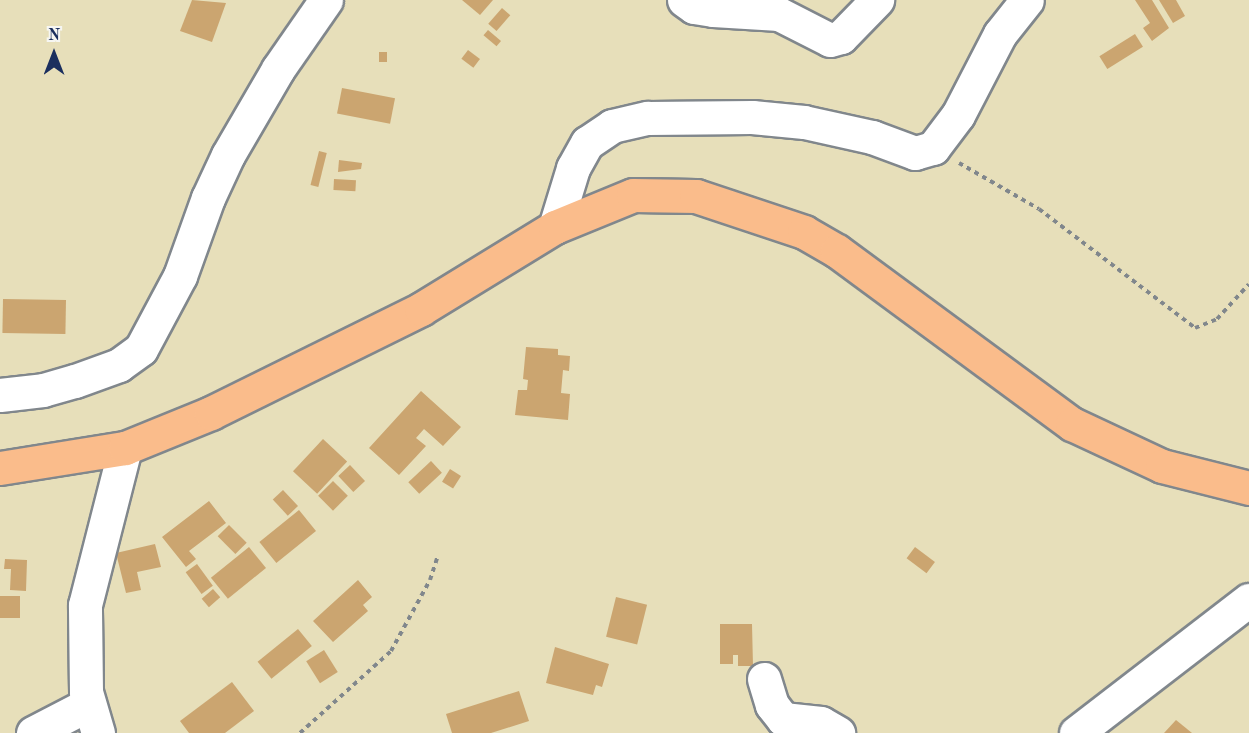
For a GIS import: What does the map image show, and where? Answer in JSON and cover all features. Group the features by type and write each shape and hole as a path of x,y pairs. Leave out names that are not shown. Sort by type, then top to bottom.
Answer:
{"main road":[{"path":"0,468 125,448 211,413 421,309 555,227 633,195 696,196 794,228 837,251 1072,423 1162,466 1249,488"}],"street":[{"path":"0,395 43,390 75,381 120,365 141,349 180,276 208,198 228,156 278,69 326,0"},
{"path":"684,0 694,7 713,10 779,14 830,40 841,37 877,0"},
{"path":"555,227 573,168 587,143 612,126 648,118 752,117 794,121 837,128 915,153 933,148 958,115 1000,34 1027,0"},
{"path":"33,733 94,719 85,663 88,587 125,448"},
{"path":"1076,733 1249,600"},
{"path":"764,679 772,705 783,719 821,723 838,733"}],"path":[{"path":"933,148 1039,208 1119,268 1171,314 1195,328 1217,319 1249,284"},
{"path":"300,733 391,651 430,580 438,556"}],"building":[{"path":"192,0 226,3 212,42 180,31"},
{"path":"462,0 493,0 480,15"},
{"path":"1135,0 1152,0 1169,28 1152,41 1143,28 1150,23"},
{"path":"1159,0 1176,0 1185,16 1173,23"},
{"path":"502,8 510,15 497,31 488,24"},
{"path":"488,30 501,41 497,46 484,35"},
{"path":"1135,34 1143,47 1107,69 1099,56"},
{"path":"468,50 480,59 473,68 461,59"},
{"path":"379,52 387,52 387,62 379,62"},
{"path":"342,88 395,98 390,124 337,114"},
{"path":"319,151 327,153 318,187 311,185"},
{"path":"339,160 362,163 361,169 338,172"},
{"path":"334,179 356,180 355,191 333,190"},
{"path":"3,299 66,300 65,334 2,333"},
{"path":"526,347 558,349 558,355 570,356 569,371 563,370 561,393 570,394 568,420 515,415 518,390 527,390 528,380 523,379"},
{"path":"421,391 461,427 443,446 424,429 416,438 426,446 399,475 369,448"},
{"path":"323,439 347,462 317,494 293,471"},
{"path":"431,461 442,473 419,494 408,482"},
{"path":"350,465 365,481 353,492 338,476"},
{"path":"450,469 461,476 453,489 442,482"},
{"path":"333,481 348,496 333,511 318,496"},
{"path":"283,490 298,506 288,516 273,500"},
{"path":"209,501 226,523 189,551 196,559 186,567 162,537"},
{"path":"299,510 316,531 276,563 259,542"},
{"path":"229,525 247,543 235,554 218,536"},
{"path":"155,544 161,567 137,572 141,590 126,593 116,553"},
{"path":"249,547 266,568 228,599 211,578"},
{"path":"915,547 935,562 927,573 907,558"},
{"path":"5,559 27,560 26,591 10,590 11,569 4,569"},
{"path":"197,564 213,586 202,594 186,572"},
{"path":"358,580 372,597 363,605 368,611 333,642 313,621"},
{"path":"213,589 220,597 209,607 202,599"},
{"path":"0,596 20,596 20,618 0,618"},
{"path":"616,597 647,605 637,645 606,637"},
{"path":"720,624 752,624 753,666 738,666 738,655 733,655 733,664 720,664"},
{"path":"298,629 312,646 271,679 258,662"},
{"path":"555,647 609,664 602,687 596,685 593,695 546,683"},
{"path":"324,650 338,672 320,683 306,661"},
{"path":"232,682 254,711 225,733 189,733 180,721"},
{"path":"519,691 529,721 491,733 452,733 446,714"},
{"path":"1176,720 1192,733 1164,733"}]}
